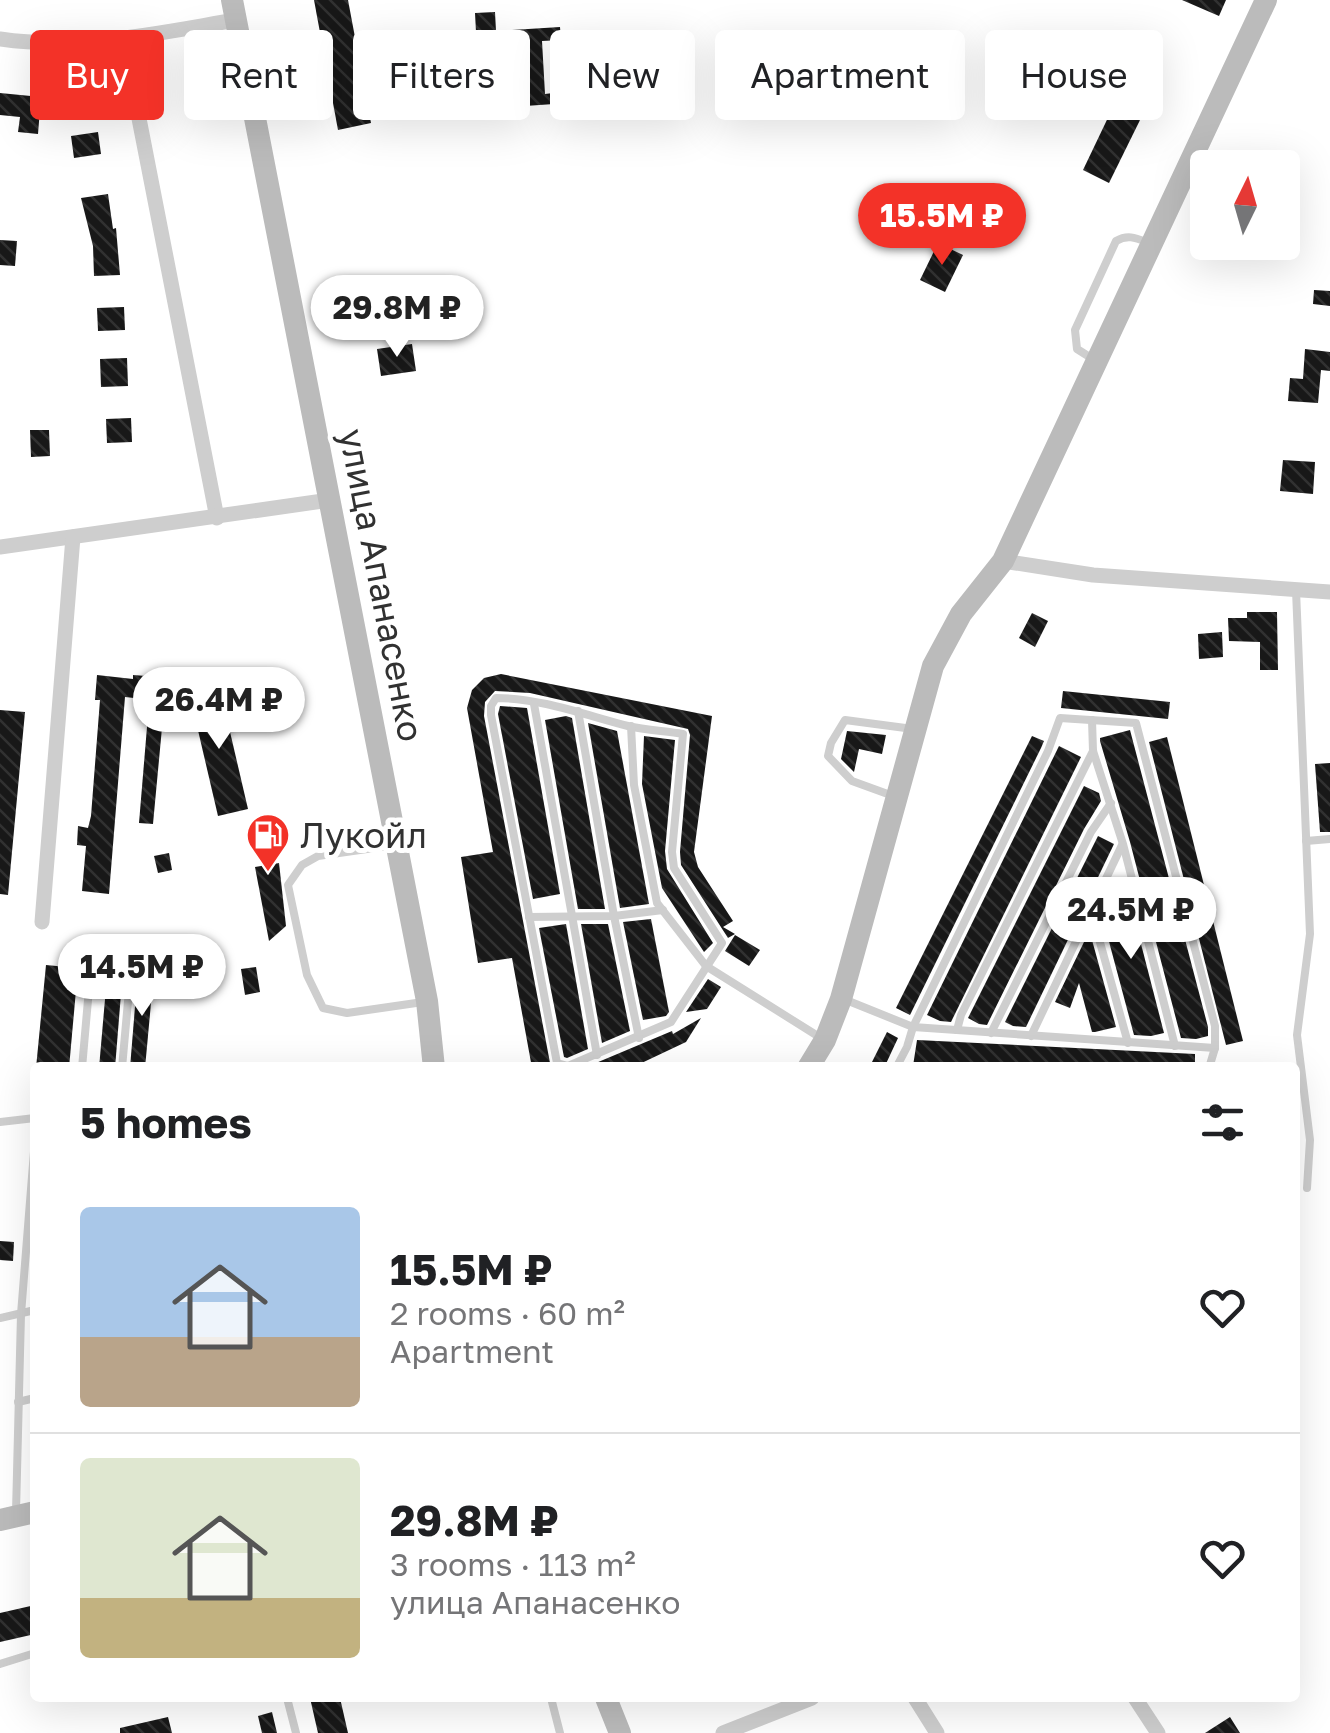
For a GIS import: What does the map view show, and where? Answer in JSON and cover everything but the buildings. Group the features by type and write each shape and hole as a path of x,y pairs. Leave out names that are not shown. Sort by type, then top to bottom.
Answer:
{"main road":[{"path":"812,1062 841,999 933,666 961,614 1003,561 1266,0"},
{"name":"улица Апанасенко","path":"234,10 428,1002 433,1062"},
{"path":"608,1702 620,1733"}],"street":[{"path":"157,30 234,10"},
{"path":"0,39 30,43"},
{"path":"139,120 217,518"},
{"path":"0,548 330,500"},
{"path":"42,922 73,536"},
{"path":"1003,561 1093,574 1330,592"},
{"path":"723,1733 802,1702"},
{"path":"918,1702 937,1733"},
{"path":"1138,1702 1158,1733"}],"lane":[{"path":"1098,362 1083,355 1073,340 1116,240 1134,237 1153,244"},
{"path":"1296,590 1310,934 1298,1034 1310,1140 1307,1188"},
{"path":"556,1062 490,706 496,698 683,734 672,852 674,868 722,943 672,1022 579,1062"},
{"path":"534,704 597,1055"},
{"path":"578,711 639,1038"},
{"path":"899,1062 1048,751 1060,718 1136,723 1215,1026 1211,1062"},
{"path":"898,798 852,781 828,756 831,743 845,720 914,729"},
{"path":"1092,720 1093,751 1111,804 1175,1046"},
{"path":"631,726 634,785 658,903 706,966 825,1040"},
{"path":"957,1030 1093,751"},
{"path":"991,1032 1091,832 1111,804"},
{"path":"1306,840 1330,839"},
{"path":"397,844 318,856 302,865 288,885 307,975 323,1008 347,1013 428,1002"},
{"path":"1032,1036 1122,844"},
{"path":"529,917 614,916 663,910"},
{"path":"1090,910 1128,1043"},
{"path":"83,1062 91,966"},
{"path":"123,1062 131,968"},
{"path":"841,999 913,1027 1215,1048"},
{"path":"0,1122 30,1119"},
{"path":"17,1516 21,1314 30,1202"},
{"path":"0,1318 30,1311"},
{"path":"18,1402 30,1399"},
{"path":"0,1664 30,1655"},
{"path":"288,1702 296,1733"},
{"path":"552,1702 560,1733"}],"place":[{"name":"Лукойл","path":"268,873"}]}
